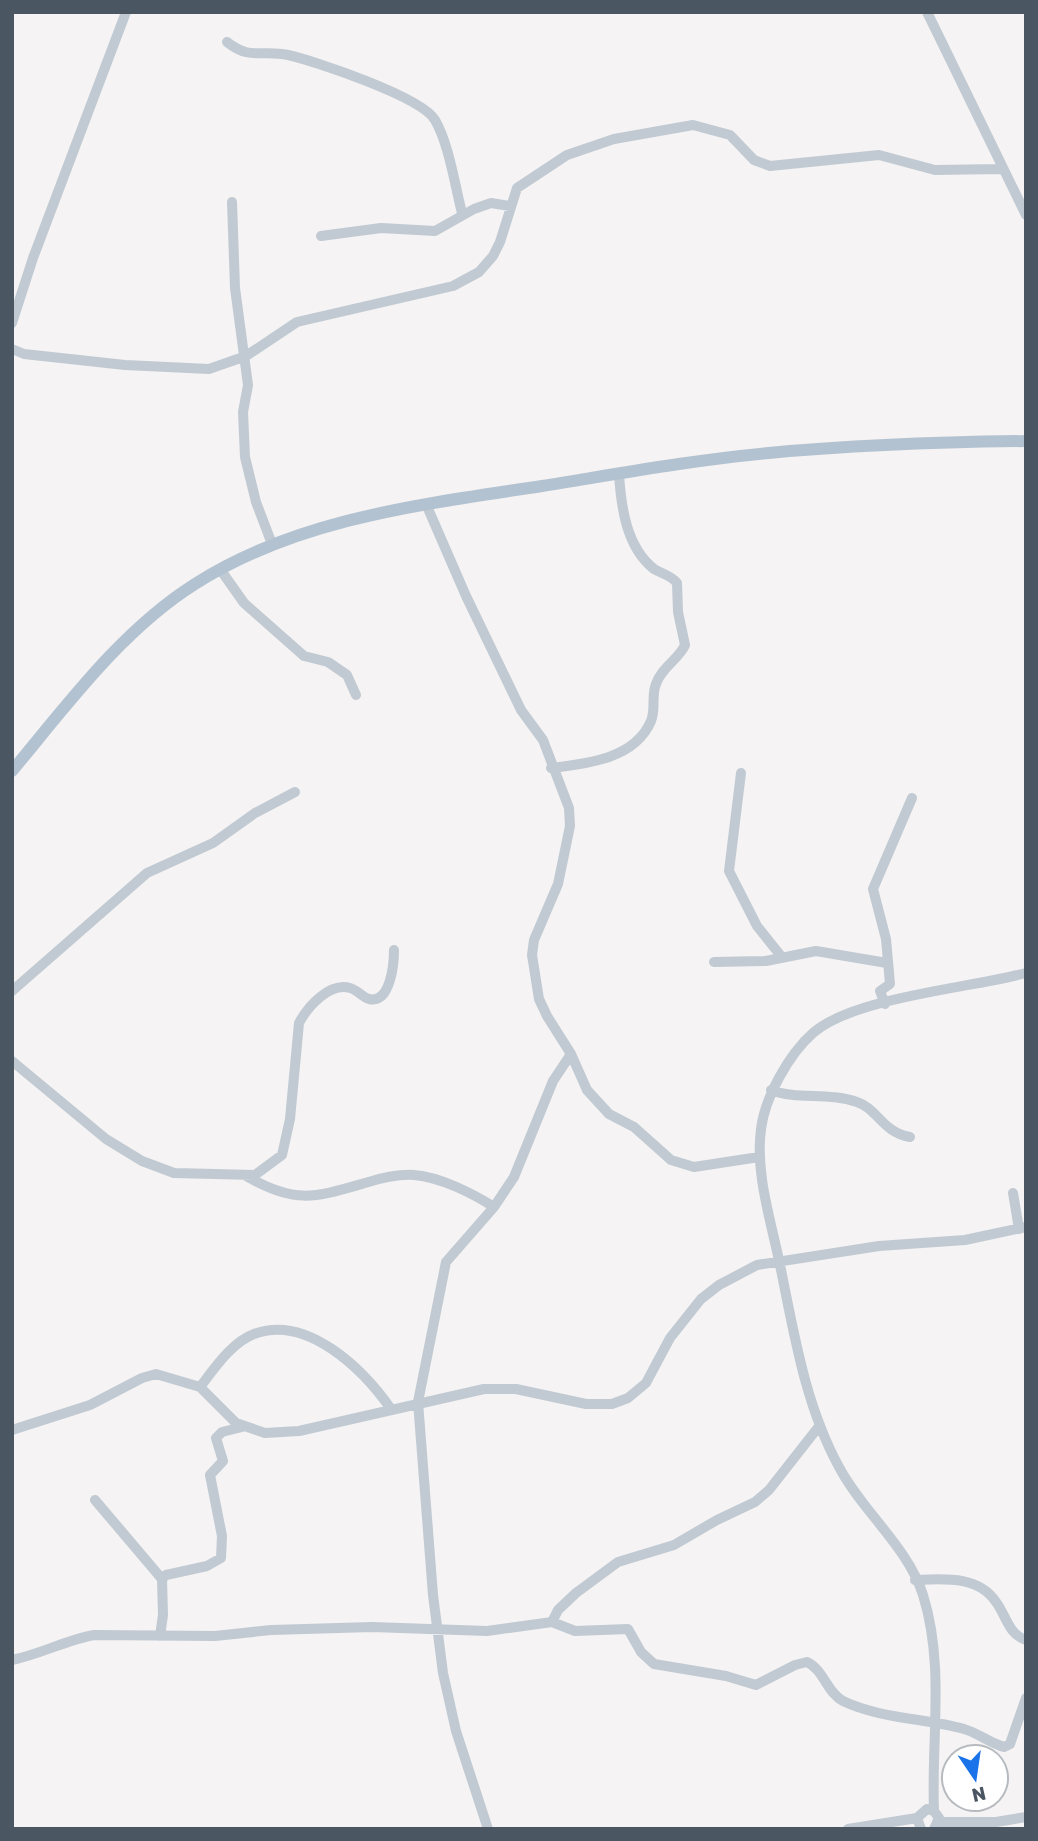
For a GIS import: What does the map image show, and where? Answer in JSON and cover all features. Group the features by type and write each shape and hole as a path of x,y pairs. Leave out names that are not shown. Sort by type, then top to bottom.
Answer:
{"main road":[{"path":"12,771 82,686 174,598 220,569 272,544 426,504 766,453 929,442 1026,442"}],"street":[{"path":"12,323 33,258 126,12"},
{"path":"927,12 1026,215"},
{"path":"227,42 242,53 284,54 330,68 368,82 428,111 439,131 462,213"},
{"path":"12,349 24,354 174,369 209,369 246,356 297,322 453,286 479,272 500,242 517,188 567,155 593,144 681,125 722,131 754,160 770,166 879,155 935,170 1003,169"},
{"path":"232,202 235,288 248,385 243,428 247,471 272,544"},
{"path":"321,236 381,228 435,231 462,213 491,203 502,202 510,206"},
{"path":"551,768 607,758 624,751 636,740 651,720 656,683 685,645 678,612 677,583 653,568 633,537 621,508 620,474"},
{"path":"426,504 466,596 522,710 543,740 551,768 563,789 570,826 558,884 534,940 532,955 540,999 571,1054 587,1090 609,1114 634,1127 671,1160 684,1166 710,1167 759,1157"},
{"path":"220,569 244,603 304,656 328,662 347,675 356,695"},
{"path":"741,773 729,871 757,926 781,956"},
{"path":"12,991 147,873 213,843 255,813 295,792"},
{"path":"885,1004 880,991 890,984 886,939 873,889 912,798"},
{"path":"12,1061 86,1125 142,1161 185,1175 255,1175 282,1155 290,1119 299,1023 305,1012 338,987 349,987 375,999 385,990 394,974 394,950"},
{"path":"714,962 766,961 816,951 887,963"},
{"path":"922,1820 933,1786 936,1723 933,1640 922,1592 902,1556 851,1488 820,1425 790,1319 759,1157 761,1129 771,1090 812,1034 845,1014 1026,973"},
{"path":"488,1829 456,1731 443,1673 418,1402 446,1262 494,1207 514,1177 553,1081 571,1054"},
{"path":"771,1090 785,1096 807,1093 860,1102 888,1130 910,1137"},
{"path":"243,1174 275,1192 294,1196 321,1194 392,1176 415,1175 435,1179 494,1207"},
{"path":"12,1430 90,1405 149,1375 163,1375 200,1387 242,1427 255,1432 288,1432 469,1391 496,1389 534,1392 586,1404 620,1401 646,1383 670,1338 701,1299 737,1274 765,1262 780,1264 879,1246 965,1241 1023,1228 1013,1194"},
{"path":"200,1387 227,1354 251,1335 276,1330 305,1335 321,1342 376,1387 391,1409"},
{"path":"552,1622 558,1610 576,1593 618,1562 674,1545 755,1502 769,1490 820,1425"},
{"path":"162,1579 166,1575 207,1566 221,1558 222,1536 209,1475 223,1461 216,1438 222,1432 242,1427"},
{"path":"95,1500 162,1579 160,1636"},
{"path":"915,1580 954,1578 975,1586 989,1594 1012,1631 1026,1640"},
{"path":"12,1660 85,1637 215,1636 271,1630 373,1627 505,1630 552,1622 575,1631 628,1629 648,1660 654,1664 726,1676 756,1685 795,1665 807,1662 819,1672 838,1698 845,1702 875,1713 965,1730 999,1746 1008,1746 1026,1698"},
{"path":"848,1829 922,1820 937,1825 996,1822 1026,1817"}]}
